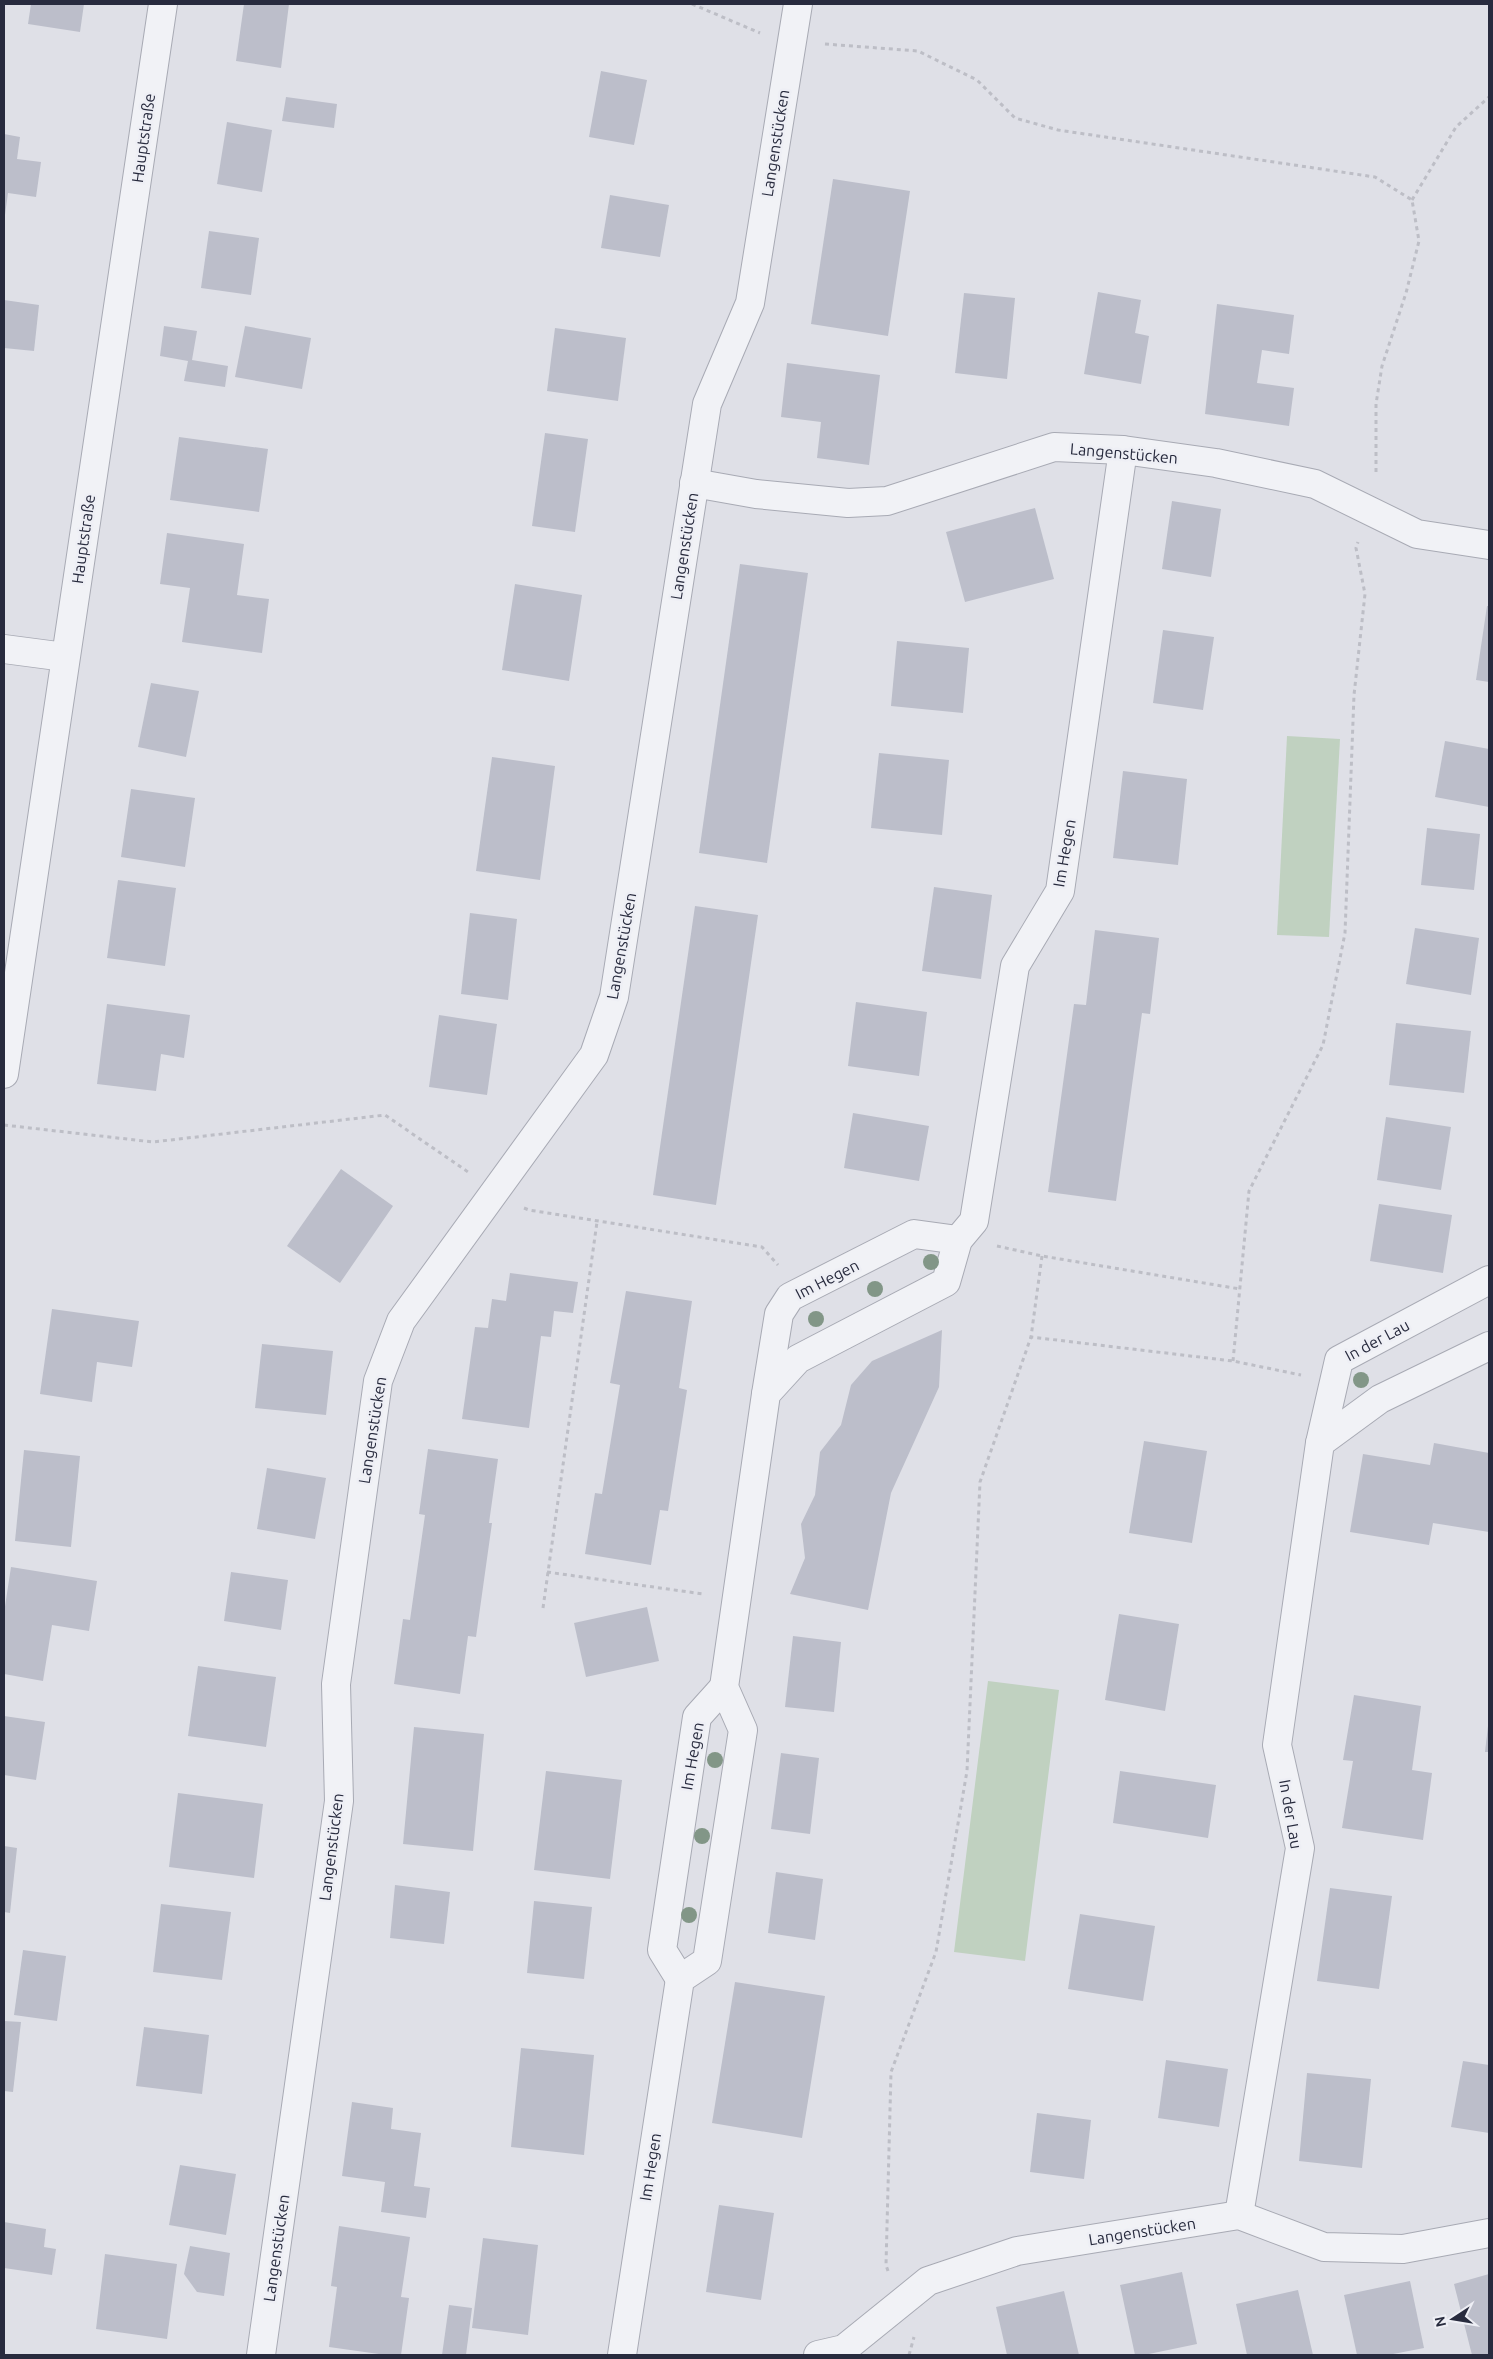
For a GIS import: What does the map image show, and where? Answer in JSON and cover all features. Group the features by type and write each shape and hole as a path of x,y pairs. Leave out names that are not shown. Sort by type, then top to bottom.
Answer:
{"street":[{"name":"Hauptstraße","path":"4,1074 163,4"},
{"name":"Langenstücken","path":"261,2355 339,1801 336,1684 378,1381 401,1321 594,1055 614,996 707,404 750,303 798,4"},
{"name":"Langenstücken","path":"694,484 756,494 848,503 887,501 1054,447 1123,450 1216,463 1315,484 1417,534 1489,545"},
{"name":"Im Hegen","path":"766,1394 798,1359 946,1282 958,1240 974,1221 1015,966 1060,891 1123,450"},
{"path":"4,649 66,657"},
{"name":"Im Hegen","path":"622,2355 680,1978 662,1950 697,1718 724,1687 779,1314 790,1298 914,1234 958,1240"},
{"name":"In der Lau","path":"1239,2215 1300,1848 1277,1745 1320,1443 1339,1360 1489,1280"},
{"path":"1320,1443 1380,1399 1489,1346"},
{"path":"680,1978 708,1960 743,1730 724,1687"},
{"name":"Langenstücken","path":"818,2355 844,2350 928,2281 1018,2251 1239,2215 1324,2247 1403,2249 1489,2233"}],"path":[{"path":"692,4 760,33 791,42 918,50 977,80 1015,118 1058,130 1375,177 1412,200"},
{"path":"1233,1361 1249,1191 1323,1045 1345,933 1354,695 1366,594 1356,548 1364,508 1377,474 1376,404 1382,366 1406,293 1419,241 1412,200 1456,127 1489,97"},
{"path":"4,1125 153,1142 384,1115 497,1191 529,1210 762,1247 777,1262 790,1298"},
{"path":"543,1608 597,1222"},
{"path":"958,1240 1240,1289"},
{"path":"909,2355 914,2336 886,2265 891,2072 936,1952 967,1771 980,1482 1031,1337 1042,1256"},
{"path":"1031,1337 1233,1361 1334,1380"},
{"path":"547,1572 738,1598"}],"green space":[{"path":"1287,736 1340,739 1329,937 1277,935"},
{"path":"988,1681 1059,1690 1025,1961 954,1952"}],"building":[{"path":"31,4 84,4 80,32 28,24"},
{"path":"244,4 289,4 281,68 236,61"},
{"path":"601,71 647,80 634,145 589,137"},
{"path":"286,97 337,104 334,128 282,121"},
{"path":"227,122 272,130 262,192 217,184"},
{"path":"4,134 20,137 17,159 41,162 36,197 8,193 5,215"},
{"path":"833,179 910,191 888,336 811,324"},
{"path":"610,195 669,205 660,257 601,248"},
{"path":"209,231 259,238 251,295 201,288"},
{"path":"1098,292 1141,300 1135,333 1149,336 1141,384 1084,374"},
{"path":"964,293 1015,298 1007,379 955,373"},
{"path":"4,300 39,305 34,351 4,348"},
{"path":"1217,304 1294,315 1289,354 1262,350 1257,383 1294,388 1289,426 1205,414"},
{"path":"164,326 197,331 192,360 228,366 225,387 184,381 188,361 160,356"},
{"path":"245,326 311,338 302,389 235,377"},
{"path":"555,328 626,338 618,401 547,391"},
{"path":"787,363 880,375 869,465 817,458 821,422 781,417"},
{"path":"545,433 588,439 575,532 532,526"},
{"path":"179,437 268,449 259,512 170,500"},
{"path":"1172,501 1221,509 1211,577 1162,569"},
{"path":"1035,508 1054,579 965,602 946,532"},
{"path":"167,533 244,544 237,595 269,599 262,653 182,642 190,588 160,584"},
{"path":"740,564 808,573 767,863 699,853"},
{"path":"515,584 582,595 569,681 502,670"},
{"path":"1487,606 1489,606 1489,682 1476,680"},
{"path":"1163,630 1214,637 1203,710 1153,703"},
{"path":"897,641 969,648 963,713 891,706"},
{"path":"151,683 199,691 186,757 138,747"},
{"path":"1445,741 1489,749 1489,807 1435,797"},
{"path":"879,753 949,760 942,835 871,828"},
{"path":"492,757 555,766 540,880 476,871"},
{"path":"1123,771 1187,779 1178,865 1113,858"},
{"path":"131,789 195,798 185,867 121,857"},
{"path":"1427,828 1480,834 1474,890 1421,885"},
{"path":"118,880 176,888 165,966 107,958"},
{"path":"934,887 992,895 981,979 922,971"},
{"path":"695,906 758,915 716,1205 653,1195"},
{"path":"470,913 517,919 508,1000 461,994"},
{"path":"1415,928 1479,938 1471,995 1406,984"},
{"path":"1095,930 1159,938 1150,1014 1142,1013 1116,1201 1048,1192 1074,1004 1086,1005"},
{"path":"856,1002 927,1012 919,1076 848,1066"},
{"path":"107,1004 190,1015 184,1058 161,1054 156,1091 97,1084"},
{"path":"439,1015 497,1024 487,1095 429,1087"},
{"path":"1396,1023 1471,1031 1464,1093 1389,1085"},
{"path":"853,1113 929,1126 919,1181 844,1168"},
{"path":"1386,1117 1451,1127 1441,1190 1377,1180"},
{"path":"341,1169 393,1206 340,1283 287,1246"},
{"path":"1379,1204 1452,1215 1443,1273 1370,1261"},
{"path":"510,1273 578,1282 573,1313 554,1311 551,1337 541,1336 529,1428 462,1419 475,1327 488,1328 492,1299 506,1301"},
{"path":"626,1291 692,1301 679,1388 687,1390 668,1511 660,1510 651,1565 585,1554 595,1493 602,1494 620,1385 610,1383"},
{"path":"52,1309 139,1321 132,1367 97,1362 92,1402 40,1394"},
{"path":"942,1330 939,1387 891,1493 868,1610 790,1594 805,1558 801,1524 815,1495 820,1452 841,1425 851,1385 872,1361"},
{"path":"262,1344 333,1351 326,1415 255,1408"},
{"path":"1144,1441 1207,1451 1192,1543 1129,1533"},
{"path":"1434,1443 1489,1453 1489,1532 1433,1523 1429,1545 1350,1532 1363,1454 1430,1465"},
{"path":"428,1449 498,1459 489,1523 492,1523 476,1637 468,1636 460,1694 394,1684 403,1619 410,1620 425,1515 419,1514"},
{"path":"24,1450 80,1456 71,1547 15,1541"},
{"path":"267,1468 326,1478 315,1539 257,1529"},
{"path":"11,1567 97,1581 89,1631 52,1625 43,1681 4,1674 4,1613"},
{"path":"231,1572 288,1580 281,1630 224,1621"},
{"path":"647,1607 659,1661 586,1677 574,1623"},
{"path":"1119,1614 1179,1624 1165,1711 1105,1700"},
{"path":"793,1636 841,1642 834,1712 785,1707"},
{"path":"198,1666 276,1677 266,1747 188,1736"},
{"path":"1354,1695 1421,1706 1412,1770 1432,1773 1423,1840 1342,1828 1353,1761 1343,1760"},
{"path":"4,1716 45,1722 36,1780 4,1775"},
{"path":"1488,1726 1489,1752 1485,1752"},
{"path":"414,1727 484,1734 473,1851 403,1844"},
{"path":"781,1753 819,1758 810,1834 771,1829"},
{"path":"546,1771 622,1780 610,1879 534,1870"},
{"path":"1120,1771 1216,1785 1208,1838 1113,1823"},
{"path":"178,1793 263,1804 254,1878 169,1867"},
{"path":"4,1846 17,1848 10,1913 4,1912"},
{"path":"776,1872 823,1879 815,1940 768,1933"},
{"path":"395,1885 450,1892 444,1944 390,1938"},
{"path":"1330,1888 1392,1896 1379,1989 1317,1981"},
{"path":"534,1901 592,1907 584,1979 527,1973"},
{"path":"161,1904 231,1912 222,1980 153,1972"},
{"path":"1080,1914 1155,1926 1143,2001 1068,1989"},
{"path":"23,1950 66,1956 57,2021 14,2015"},
{"path":"735,1982 825,1996 802,2138 712,2123"},
{"path":"4,2021 21,2022 13,2092 4,2091"},
{"path":"144,2027 209,2035 202,2094 136,2086"},
{"path":"521,2048 594,2055 584,2155 511,2147"},
{"path":"1166,2060 1228,2069 1219,2127 1158,2118"},
{"path":"1463,2061 1489,2065 1489,2133 1451,2127"},
{"path":"1307,2073 1371,2079 1362,2168 1299,2161"},
{"path":"352,2102 393,2108 391,2129 421,2133 414,2186 430,2188 426,2218 381,2212 385,2182 342,2176"},
{"path":"1037,2113 1091,2120 1084,2179 1030,2172"},
{"path":"180,2165 236,2174 226,2235 169,2225"},
{"path":"719,2205 774,2213 761,2300 706,2292"},
{"path":"4,2222 46,2229 44,2247 56,2249 52,2275 4,2268"},
{"path":"339,2226 410,2237 401,2297 409,2298 401,2355 386,2355 329,2347 337,2287 331,2286"},
{"path":"483,2238 538,2245 528,2335 472,2328"},
{"path":"190,2246 230,2253 224,2296 197,2292 184,2274"},
{"path":"105,2254 177,2264 167,2339 96,2329"},
{"path":"1182,2272 1197,2344 1144,2355 1135,2355 1120,2285"},
{"path":"1489,2274 1489,2355 1472,2355 1454,2284"},
{"path":"1410,2281 1424,2348 1388,2355 1357,2355 1344,2295"},
{"path":"1298,2290 1313,2355 1247,2355 1236,2304"},
{"path":"1064,2291 1079,2355 1007,2355 996,2307"},
{"path":"449,2305 472,2308 466,2355 442,2355"}]}
